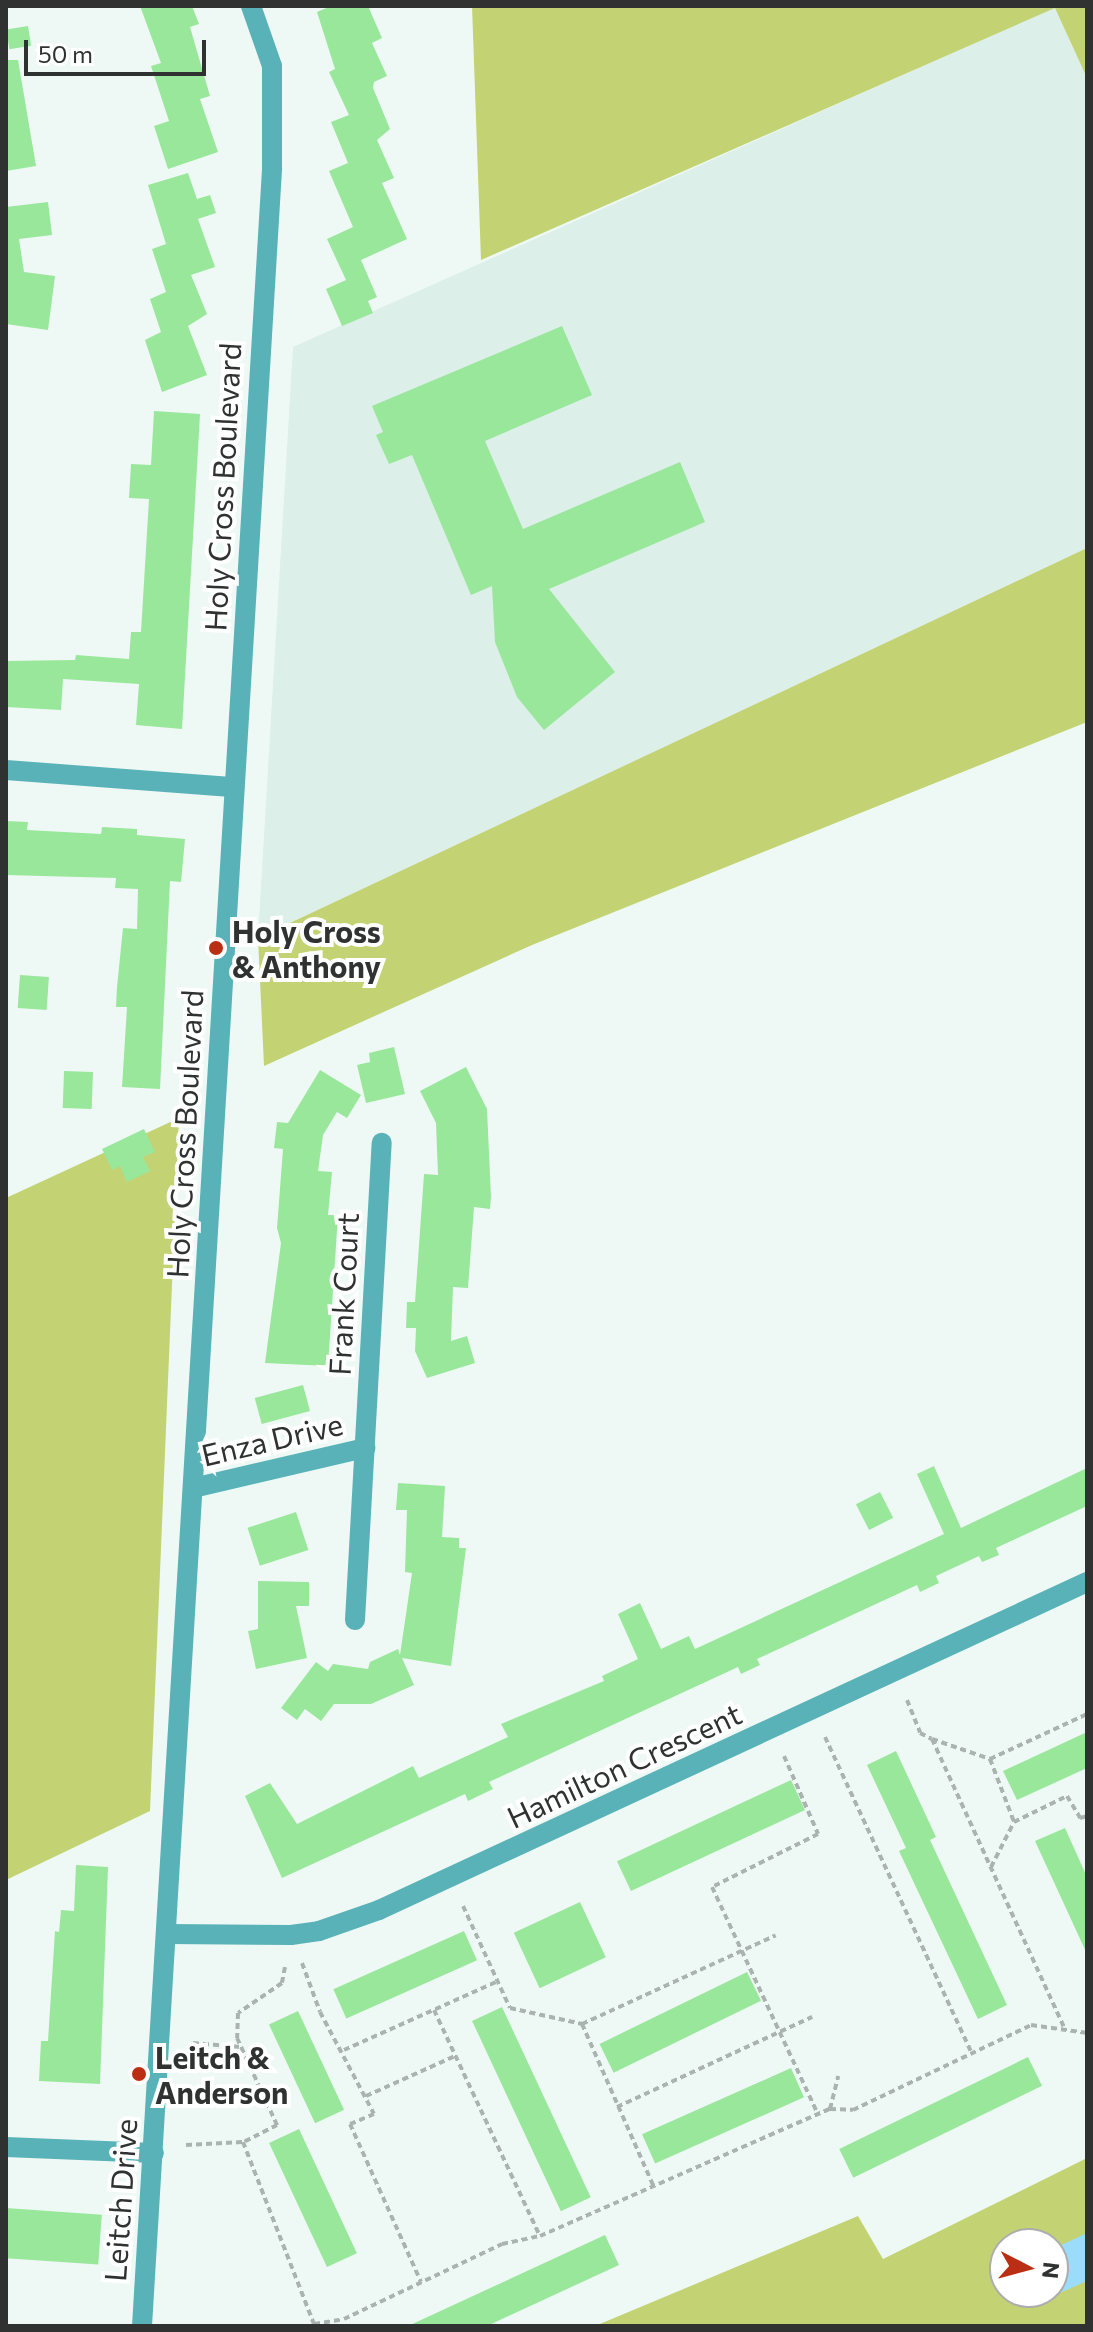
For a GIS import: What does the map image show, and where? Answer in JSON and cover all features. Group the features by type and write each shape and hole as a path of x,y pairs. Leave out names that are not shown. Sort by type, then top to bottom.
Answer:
{"street":[{"name":"Holy Cross Boulevard","path":"168,1934 272,168 272,66 251,6"},
{"path":"6,770 234,787"},
{"name":"Frank Court","path":"355,1620 382,1143"},
{"name":"Enza Drive","path":"193,1488 365,1448"},
{"name":"Hamilton Crescent","path":"168,1934 291,1935 319,1931 379,1910 1087,1582"},
{"name":"Leitch Drive","path":"142,2326 168,1934"},
{"path":"6,2147 154,2153"}],"path":[{"path":"907,1700 920,1733 990,1759 1087,1714"},
{"path":"825,1737 972,2054"},
{"path":"932,1739 1065,2030"},
{"path":"784,1756 818,1834 712,1887 818,2114"},
{"path":"990,1759 1014,1822"},
{"path":"990,1867 1014,1822 1067,1796 1080,1818 1087,1816"},
{"path":"463,1906 510,2008 523,2014 582,2024 776,1935"},
{"path":"302,1963 320,2012 344,2050 374,2114 350,2124 421,2282"},
{"path":"186,2145 243,2142 277,2125 241,2047 238,2013 282,1983 285,1967"},
{"path":"344,2050 498,1981"},
{"path":"434,2010 540,2236"},
{"path":"617,2107 812,2017"},
{"path":"582,2024 653,2185"},
{"path":"243,2142 314,2324 344,2319 502,2244 540,2236 830,2109 853,2110 1031,2025 1087,2033"},
{"path":"193,2043 241,2047"},
{"path":"366,2096 455,2056"},
{"path":"830,2109 838,2076"}],"shaded area":[{"path":"1055,7 1087,78 1087,548 258,938 293,347"}],"green space":[{"path":"472,6 1087,6 1087,78 1055,8 481,260"},
{"path":"1087,548 1087,722 532,945 264,1066 258,938"},
{"path":"179,1118 150,1811 6,1880 6,1198"},
{"path":"1087,2158 1087,2326 595,2326 858,2216 883,2259"}],"water":[{"path":"1087,2233 1087,2281 1069,2289 1069,2241"}],"building":[{"path":"140,6 192,6 199,24 190,27 210,96 200,99 218,152 168,169 154,126 169,121 151,66 161,63"},
{"path":"331,6 368,6 382,38 372,43 387,76 374,82 373,88 390,129 377,140 394,178 382,183 407,239 361,260 377,297 368,301 373,313 342,326 326,289 346,280 327,239 353,227 329,171 348,163 331,122 349,115 329,72 335,69 317,12"},
{"path":"28,26 31,46 9,49 6,29"},
{"path":"6,60 18,60 36,166 6,171"},
{"path":"188,173 197,199 210,195 216,213 198,219 215,267 191,275 207,314 188,326 207,375 162,392 145,340 161,332 150,299 166,292 152,249 166,244 148,185"},
{"path":"48,202 52,235 19,239 24,272 55,276 48,330 6,324 6,207"},
{"path":"562,326 592,395 485,441 523,529 680,462 705,522 549,589 615,672 544,730 517,697 495,642 492,586 471,595 412,455 389,464 376,435 383,432 372,406"},
{"path":"154,411 200,414 182,729 136,725 139,684 63,679 61,710 6,707 6,661 75,660 76,655 129,659 131,632 141,632 149,499 129,498 131,464 151,465"},
{"path":"6,821 28,822 27,830 101,834 102,827 137,829 137,835 185,839 181,882 170,881 160,1089 122,1087 127,1007 116,1007 117,987 123,928 137,929 138,889 115,888 116,878 6,875"},
{"path":"20,975 49,977 47,1010 18,1008"},
{"path":"394,1047 405,1094 366,1103 357,1065 370,1062 369,1053"},
{"path":"466,1067 487,1109 491,1197 490,1209 474,1207 468,1288 453,1287 451,1341 467,1336 475,1363 427,1378 415,1351 416,1328 406,1328 407,1302 415,1302 424,1174 438,1175 436,1123 420,1091"},
{"path":"320,1070 361,1095 347,1118 337,1112 323,1135 318,1171 332,1172 328,1215 338,1215 328,1366 265,1363 281,1243 277,1228 283,1149 274,1148 277,1122 288,1123"},
{"path":"64,1071 93,1072 92,1109 63,1108"},
{"path":"144,1129 155,1152 143,1157 150,1171 127,1182 120,1166 112,1170 102,1149"},
{"path":"303,1385 310,1411 262,1424 255,1398"},
{"path":"934,1466 961,1528 1087,1468 1087,1506 996,1548 999,1555 982,1562 979,1556 936,1576 939,1583 920,1592 917,1585 757,1659 760,1665 741,1674 738,1667 489,1782 493,1789 468,1801 465,1794 282,1878 245,1796 270,1783 297,1824 413,1766 419,1778 508,1737 501,1724 604,1681 602,1676 638,1659 618,1614 640,1603 661,1649 689,1636 695,1649 944,1534 917,1474"},
{"path":"398,1483 445,1486 442,1537 459,1538 459,1548 466,1548 451,1666 402,1658 414,1685 371,1704 334,1704 321,1721 305,1709 297,1720 281,1708 316,1662 328,1671 333,1664 368,1669 370,1662 398,1649 400,1655 412,1573 405,1572 407,1510 396,1510"},
{"path":"880,1492 893,1518 869,1530 856,1504"},
{"path":"296,1512 308,1550 260,1566 247,1528"},
{"path":"258,1581 309,1582 309,1606 296,1606 307,1658 256,1669 248,1631 258,1629"},
{"path":"1087,1732 1087,1768 1017,1800 1003,1771"},
{"path":"896,1751 936,1837 930,1840 1007,2005 978,2019 899,1851 906,1848 867,1765"},
{"path":"791,1780 805,1810 631,1891 617,1861"},
{"path":"1065,1828 1087,1877 1087,1954 1035,1841"},
{"path":"76,1865 108,1867 100,2084 39,2081 41,2041 48,2041 55,1931 59,1932 61,1910 74,1911"},
{"path":"580,1902 606,1957 540,1988 514,1933"},
{"path":"464,1931 477,1960 346,2018 333,1989"},
{"path":"747,1972 761,2001 614,2073 600,2044"},
{"path":"502,2007 591,2197 561,2211 472,2021"},
{"path":"298,2011 344,2110 315,2123 269,2025"},
{"path":"1028,2057 1042,2086 853,2178 839,2149"},
{"path":"791,2068 804,2097 655,2164 642,2134"},
{"path":"299,2129 357,2253 327,2267 269,2143"},
{"path":"6,2208 102,2215 98,2265 6,2258"},
{"path":"605,2235 619,2265 487,2326 408,2326"}],"place":[{"name":"Holy Cross & Anthony","path":"216,948"},
{"name":"Leitch & Anderson","path":"139,2074"}]}
